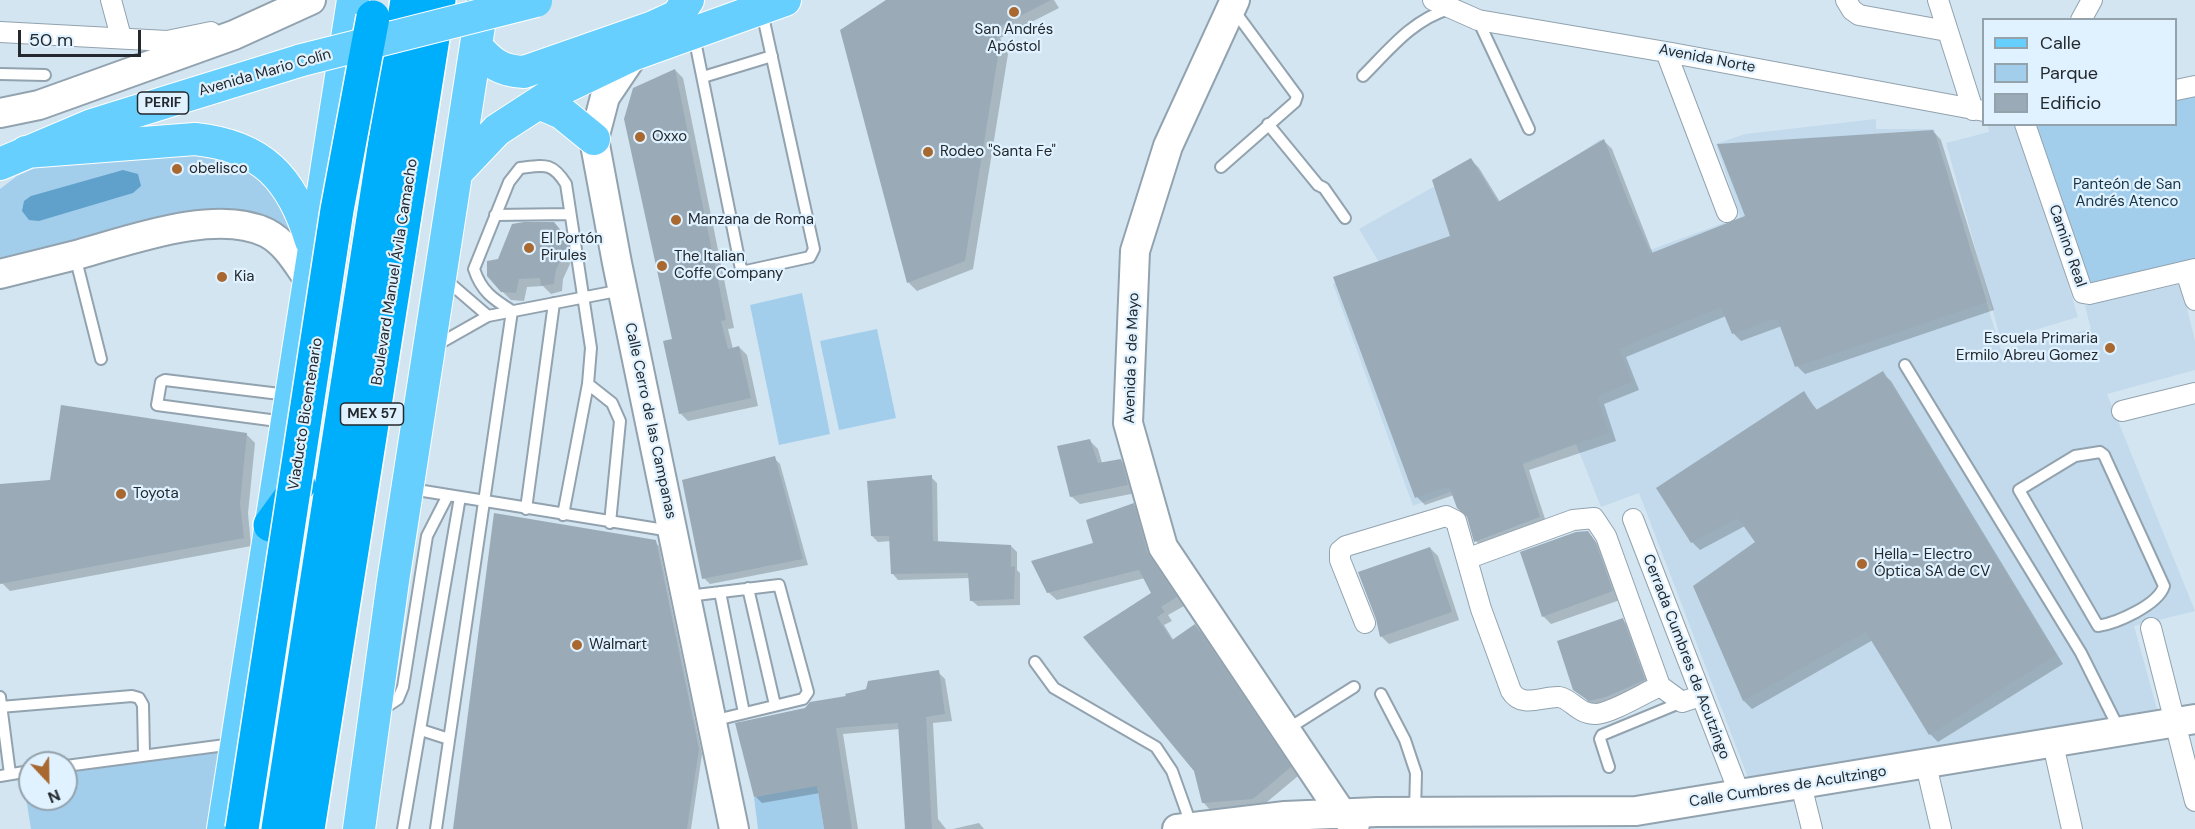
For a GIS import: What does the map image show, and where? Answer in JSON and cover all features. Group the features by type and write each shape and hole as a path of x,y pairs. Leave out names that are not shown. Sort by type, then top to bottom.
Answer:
{"highway":[{"name":"Viaducto Bicentenario","path":"242,829 337,210 376,0"},
{"name":"Boulevard Manuel Ávila Camacho","path":"279,829 407,0"},
{"name":"Boulevard Manuel Ávila Camacho","path":"308,829 439,0"},
{"path":"270,525 341,428"}],"main road":[{"path":"223,829 353,0"},
{"path":"359,829 408,489 483,0"},
{"path":"476,46 491,63 505,71 524,72 653,27 677,16 688,0"},
{"path":"716,0 763,8"},
{"name":"Avenida Mario Colín","path":"13,158 92,125 302,60 538,1"},
{"path":"458,171 497,130 557,91 632,55 763,8"},
{"path":"539,103 562,113 594,139"},
{"path":"13,158 195,138 222,141 247,152 271,169 290,189 302,208 313,247"}],"street":[{"path":"111,0 121,37"},
{"path":"0,113 39,105 234,35 311,0"},
{"path":"1846,0 1852,10 1859,15 1947,31"},
{"path":"1938,0 1947,31 1978,110"},
{"path":"2081,18 2092,0"},
{"name":"Avenida 5 de Mayo","path":"1229,2 1167,146 1135,251 1128,423 1163,547 1286,730 1360,818"},
{"name":"Avenida Norte","path":"1441,4 1478,20 1666,52 1978,110"},
{"name":"Calle Cerro de las Campanas","path":"653,27 605,98 594,139 622,290 734,829"},
{"path":"0,32 166,41 216,31 234,35"},
{"path":"1666,52 1727,212"},
{"path":"2177,90 2195,86"},
{"name":"Camino Real","path":"2026,126 2083,293 2089,294 2191,271"},
{"path":"0,274 168,232 198,226 237,225 265,232 277,239 309,280"},
{"path":"2191,271 2195,300"},
{"path":"2122,411 2195,393"},
{"path":"1365,623 1340,560 1340,551 1346,546 1446,516 1456,521 1469,558 1481,609 1511,691 1518,698 1529,701 1558,697 1565,699 1577,710 1598,714 1660,686 1691,699"},
{"path":"1469,558 1573,520 1594,518 1606,536 1660,686"},
{"name":"Cerrada Cumbres de Acutzingo","path":"1633,519 1691,699 1740,795"},
{"path":"2151,628 2186,721 2195,801"},
{"name":"Calle Cumbres de Acultzingo","path":"1185,828 1360,818 1415,812 1639,820 1740,795 2186,721"},
{"path":"2053,744 2072,829"},
{"path":"1926,765 1941,829"},
{"path":"1802,785 1812,829"}],"lane":[{"path":"1221,167 1295,102 1297,96 1229,2"},
{"path":"1363,76 1412,27 1434,14 1441,4"},
{"path":"693,35 741,269 746,271 810,257 814,249 763,8"},
{"path":"1478,20 1529,129"},
{"path":"703,77 772,56"},
{"path":"0,74 45,75"},
{"path":"1268,124 1318,184 1324,188 1345,218"},
{"path":"512,311 489,296 479,285 474,269 509,182 520,168 544,165 557,170 566,184 582,298 591,334 588,384 563,515"},
{"path":"495,215 570,214"},
{"path":"75,255 100,359"},
{"path":"442,276 488,316"},
{"path":"430,350 488,316 622,290"},
{"path":"526,509 554,303"},
{"path":"436,829 512,311"},
{"path":"1905,365 2081,653 2121,732"},
{"path":"165,380 289,409 157,405 161,382 165,380"},
{"path":"588,384 612,403 620,421 610,523"},
{"path":"2100,452 2104,455 2164,586 2145,608 2098,626 2019,492 2021,488 2075,456 2100,452"},
{"path":"408,489 610,523 673,531"},
{"path":"375,713 389,707 398,699 403,687 428,536 448,495"},
{"path":"403,829 460,497"},
{"path":"686,596 779,585 807,696 712,721"},
{"path":"748,588 775,705"},
{"path":"720,592 744,713"},
{"path":"2145,608 2151,628"},
{"path":"1035,662 1054,688 1156,747 1172,771 1185,828"},
{"path":"1286,730 1354,687"},
{"path":"1381,694 1405,740 1416,773 1415,812"},
{"path":"5,775 0,704 132,696 140,698 143,705 144,753"},
{"path":"1610,767 1600,739 1602,735 1691,699"},
{"path":"421,730 449,739"},
{"path":"78,764 144,753 236,743"}],"shaded area":[{"path":"1876,119 1876,129 1934,129 2001,350 2091,329 2085,306 2181,284 2195,341 2195,370 2107,394 2195,611 2134,626 2157,709 1749,780 1639,493 1601,507 1576,444 1413,506 1333,284 1382,267 1359,229 1472,165 1497,208 1601,139 1650,250 1740,217 1716,144 1745,134"},
{"path":"1988,126 2020,126 2078,317 2001,340 1946,143 1989,132"},
{"path":"123,170 138,174 141,186 133,193 39,221 29,220 22,211 24,201 31,196"}],"green space":[{"name":"Panteón de San Andrés Atenco","path":"2195,96 2195,264 2087,289 2034,127 2177,126 2177,100"},
{"path":"196,146 246,160 306,235 291,233 274,223 0,264 0,189 17,176 57,158"},
{"path":"802,293 830,434 779,445 750,305"},
{"path":"877,329 896,418 839,430 820,341"},
{"path":"230,750 214,829 31,829 28,811 78,811 78,771"},
{"path":"817,785 824,829 758,829 754,797"}],"building":[{"name":"Rodeo \"Santa Fe\"","path":"886,0 1051,0 993,30 1000,44 965,261 907,283 840,30"},
{"name":"Manzana de Roma","path":"675,69 726,320 721,321 728,349 739,346 751,398 679,414 663,341 672,339 624,119 633,88"},
{"path":"1933,130 1987,302 1795,367 1777,318 1732,334 1721,307 1619,349 1632,382 1597,396 1609,433 1522,462 1540,517 1474,542 1467,517 1457,508 1449,486 1415,498 1333,277 1450,236 1432,180 1471,158 1498,202 1604,139 1649,254 1745,216 1717,144"},
{"path":"554,222 567,238 568,244 556,270 554,284 541,286 540,278 519,279 516,293 501,292 487,276 487,261 498,259 512,224"},
{"name":"Hella - Electro Óptica SA de CV","path":"1883,371 2056,655 1929,735 1866,632 1743,701 1693,586 1755,542 1738,518 1691,543 1656,488 1804,391 1816,410"},
{"name":"Toyota","path":"61,405 247,433 240,504 244,538 0,584 0,484 50,480"},
{"path":"1090,439 1098,463 1121,459 1128,485 1070,497 1057,446"},
{"path":"775,456 803,559 702,579 682,480"},
{"path":"932,475 933,541 1011,545 1011,567 1015,566 1014,599 970,601 968,573 891,574 889,536 871,536 867,481"},
{"path":"1134,503 1147,552 1177,597 1161,607 1165,612 1157,617 1172,640 1195,624 1291,767 1253,799 1202,803 1194,771 1083,637 1151,593 1139,570 1047,593 1031,561 1093,543 1086,520"},
{"name":"Walmart","path":"494,513 656,540 699,749 687,829 453,829"},
{"path":"1588,531 1595,541 1613,591 1542,617 1520,552 1576,532"},
{"path":"1430,547 1452,612 1380,637 1376,619 1358,572"},
{"path":"1623,618 1645,680 1606,697 1589,701 1573,690 1557,641"},
{"path":"939,670 945,714 926,717 932,829 905,829 898,723 836,728 852,829 824,829 817,786 754,797 735,723 805,708 810,702 846,696 845,694 866,689 868,681"}],"place":[{"name":"San Andrés Apóstol","path":"1014,12"},
{"name":"Oxxo","path":"640,137"},
{"name":"Rodeo \"Santa Fe\"","path":"928,152"},
{"name":"obelisco","path":"177,169"},
{"name":"Manzana de Roma","path":"676,220"},
{"name":"El Portón Pirules","path":"529,248"},
{"name":"The Italian Coffe Company","path":"662,266"},
{"name":"Kia","path":"222,277"},
{"name":"Escuela Primaria Ermilo Abreu Gomez","path":"2110,348"},
{"name":"Toyota","path":"121,494"},
{"name":"Hella - Electro Óptica SA de CV","path":"1862,564"},
{"name":"Walmart","path":"577,645"}]}
